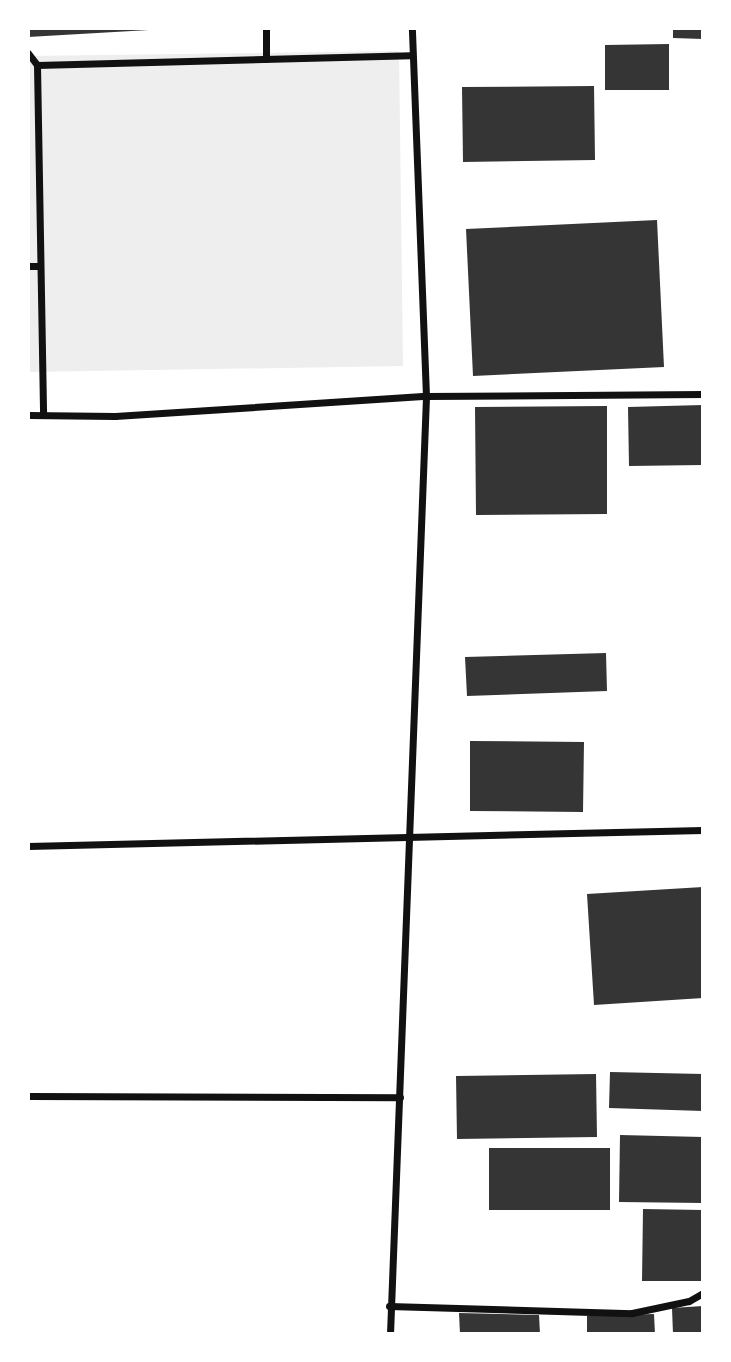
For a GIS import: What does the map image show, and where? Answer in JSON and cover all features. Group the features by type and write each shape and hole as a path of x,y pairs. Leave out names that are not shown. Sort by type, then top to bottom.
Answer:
{"street":[{"path":"266,28 266,59"},
{"path":"390,1334 426,396 412,28"},
{"path":"28,53 37,65 43,415"},
{"path":"37,65 411,55"},
{"path":"28,266 40,266"},
{"path":"28,415 116,416 426,396 703,394"},
{"path":"28,846 703,830"},
{"path":"28,1096 400,1097"},
{"path":"389,1306 632,1313 689,1301 703,1293"}],"shaded area":[{"path":"399,51 403,366 28,372 28,56"}],"building":[{"path":"28,28 149,28 149,30 28,37"},
{"path":"673,28 703,28 703,39 673,38"},
{"path":"669,44 669,90 605,90 605,45"},
{"path":"594,86 595,160 463,162 462,87"},
{"path":"657,220 664,367 473,376 466,229"},
{"path":"703,405 703,465 629,466 628,407"},
{"path":"607,406 607,514 476,515 475,407"},
{"path":"606,653 607,691 467,696 465,657"},
{"path":"470,741 584,742 583,812 470,811"},
{"path":"703,887 703,998 594,1005 587,894"},
{"path":"610,1072 703,1074 703,1111 609,1108"},
{"path":"596,1074 597,1137 457,1139 456,1076"},
{"path":"620,1135 703,1137 703,1203 619,1202"},
{"path":"489,1148 610,1148 610,1210 489,1210"},
{"path":"643,1209 703,1210 703,1281 642,1281"},
{"path":"703,1306 703,1334 673,1334 672,1308"},
{"path":"459,1313 539,1315 540,1334 460,1334"},
{"path":"654,1314 655,1334 587,1334 587,1316"}]}
